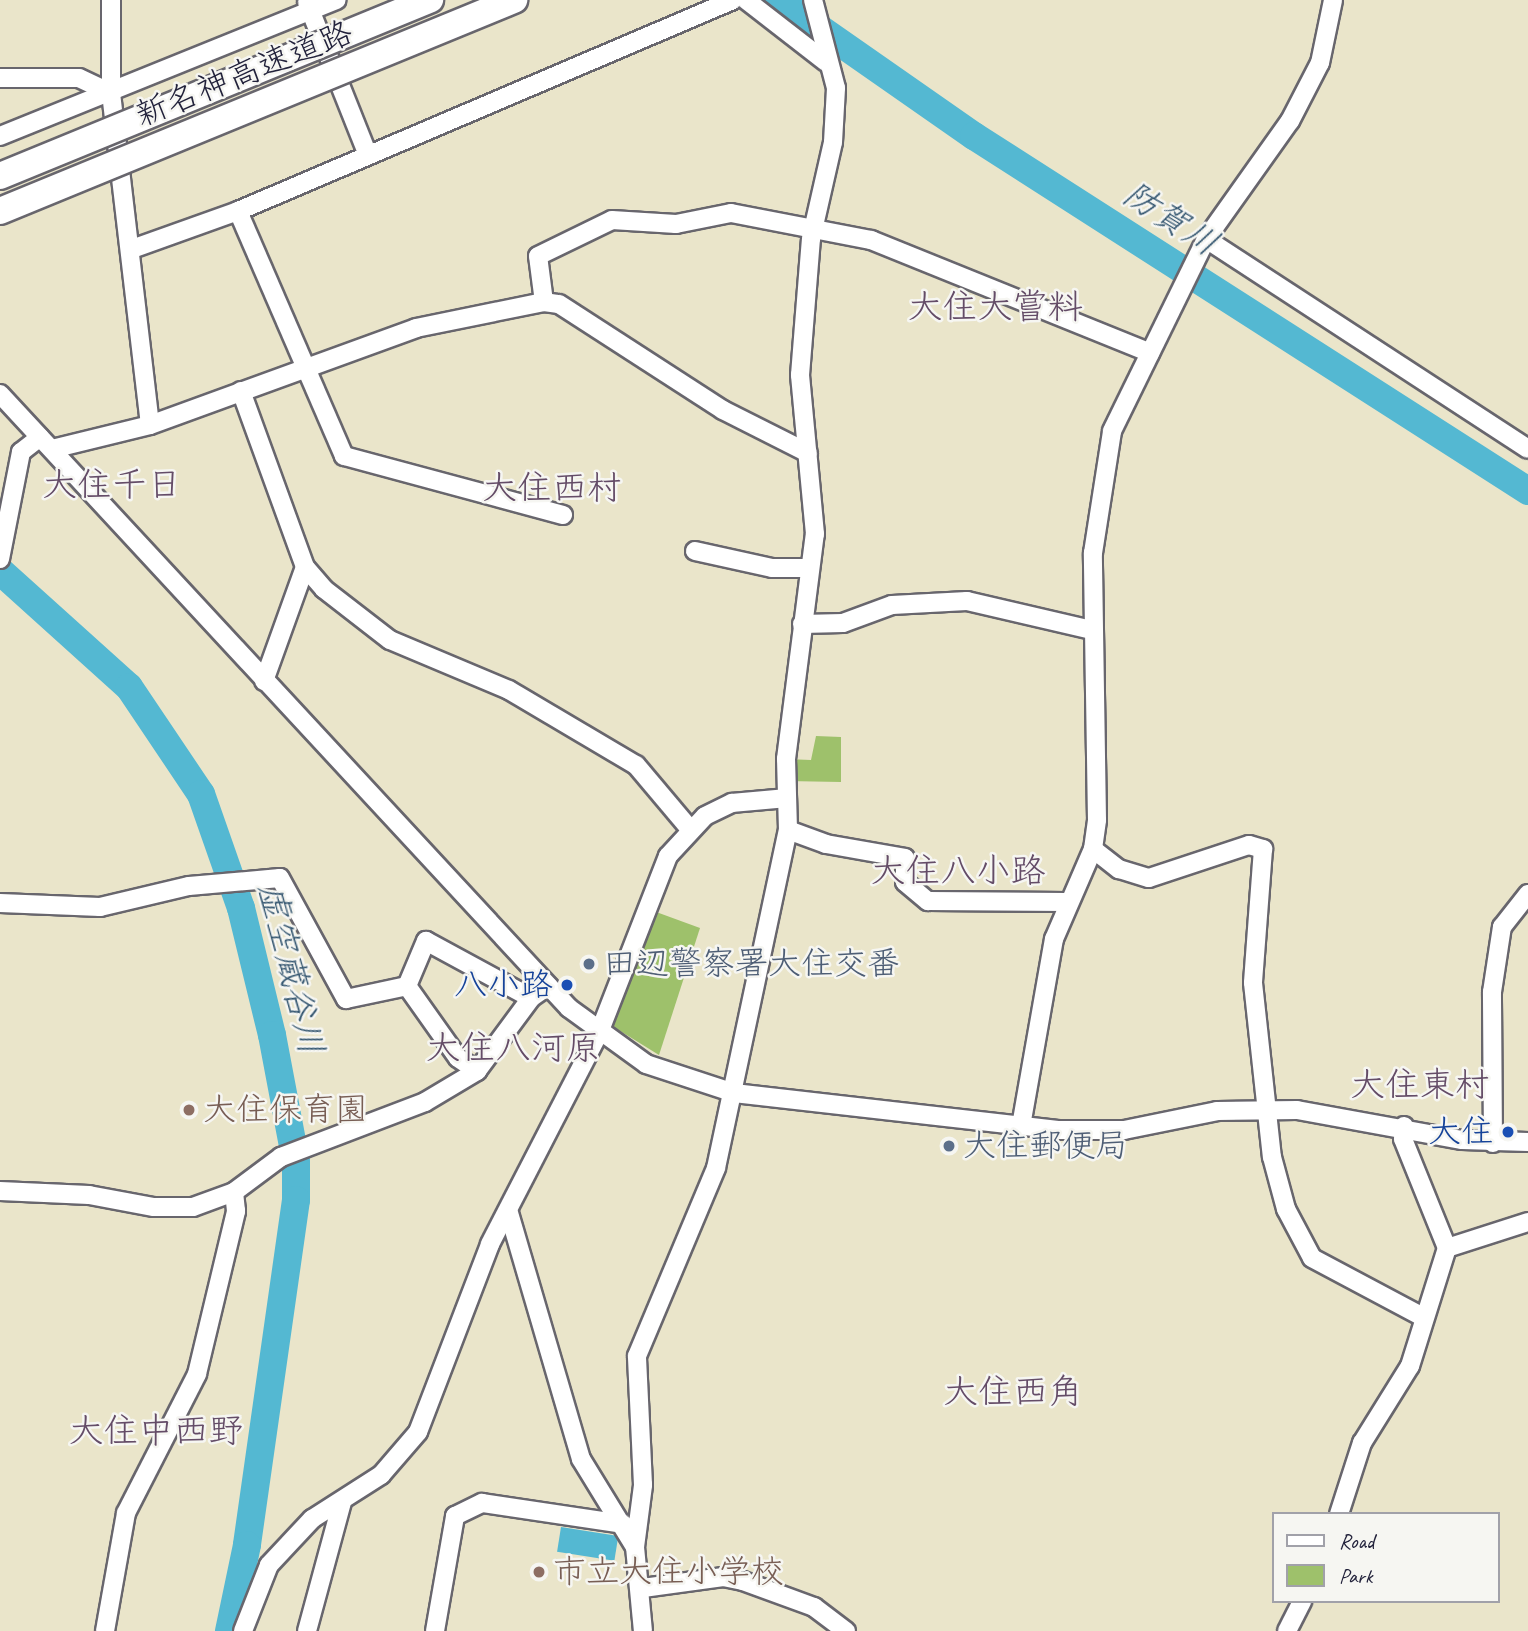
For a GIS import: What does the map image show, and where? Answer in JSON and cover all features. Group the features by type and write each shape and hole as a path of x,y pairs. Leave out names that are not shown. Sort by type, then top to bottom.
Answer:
{"highway":[{"name":"新名神高速道路","path":"0,176 430,0"},
{"name":"新名神高速道路","path":"0,211 514,0"}],"street":[{"path":"111,0 111,93 132,249 150,425"},
{"path":"0,136 111,93 309,6 337,0"},
{"path":"132,249 237,211 733,0"},
{"path":"746,0 825,58"},
{"path":"1021,1126 1040,1008 1066,902 1093,849 1099,785 1092,630 1100,486 1112,431 1206,239 1290,121 1320,64 1333,0"},
{"path":"635,1547 643,1485 637,1356 716,1168 788,830 787,798 802,624 815,534 800,375 813,230 833,142 836,88 825,58 814,5"},
{"path":"309,6 368,155"},
{"path":"0,78 79,78 111,93"},
{"path":"237,211 344,456 563,515"},
{"path":"544,302 538,256 612,220 676,224 731,213 871,240 1150,354"},
{"path":"1206,239 1528,449"},
{"path":"0,559 21,452 46,443 150,425 303,366 416,328 544,302 559,304 723,410 808,453"},
{"path":"241,391 304,566 390,640 509,690 636,765 689,828"},
{"path":"0,394 548,986 599,1033 684,1081 734,1093 1021,1126 1124,1130 1217,1111 1266,1109 1404,1126 1493,1143 1528,1142"},
{"path":"695,551 772,568 810,568"},
{"path":"264,681 304,566"},
{"path":"802,624 843,623 891,604 967,601 1092,630"},
{"path":"243,1631 268,1564 312,1519 381,1475 418,1432 490,1244 509,1213 599,1033 668,856 689,828 732,803 787,798"},
{"path":"788,830 826,844 905,858 905,882 928,901 1066,902"},
{"path":"1093,849 1119,869 1149,878 1249,845 1264,849 1253,983 1266,1109 1278,1184 1302,1246 1311,1258 1421,1316"},
{"path":"0,903 100,907 189,886 280,878 346,999 407,985"},
{"path":"1493,1143 1492,992 1502,927 1528,894"},
{"path":"407,985 426,941 531,998"},
{"path":"407,985 458,1058 478,1071"},
{"path":"0,1191 89,1195 154,1207 193,1207 234,1192 281,1157 309,1144 425,1102 478,1071 531,998 548,986"},
{"path":"1404,1126 1403,1139 1447,1248"},
{"path":"105,1631 126,1513 197,1374 236,1211 234,1192"},
{"path":"509,1213 581,1459 603,1502 623,1524 635,1547 643,1588 643,1631"},
{"path":"1340,1512 1362,1443 1410,1366 1422,1337 1421,1316 1447,1248 1471,1235 1528,1222"},
{"path":"307,1631 342,1502"},
{"path":"435,1631 455,1516 482,1503 623,1524"},
{"path":"643,1588 723,1577 743,1581 814,1607 846,1631"},
{"path":"1287,1631 1301,1603"}],"green space":[{"path":"816,736 841,737 841,782 786,781 786,759 811,760"},
{"path":"648,909 700,928 659,1055 604,1021"}],"water":[{"path":"561,1527 618,1536 614,1561 557,1552"}],"waterway":[{"name":"防賀川","path":"779,0 974,136 1528,491"},
{"name":"虚空蔵谷川","path":"0,571 129,687 201,794 241,908 272,1035 296,1162 296,1200 247,1545 229,1631"}],"place":[{"name":"田辺警察署大住交番","path":"589,964"},
{"name":"八小路","path":"567,985"},
{"name":"大住保育園","path":"189,1110"},
{"name":"大住","path":"1508,1132"},
{"name":"大住郵便局","path":"949,1146"},
{"name":"市立大住小学校","path":"539,1572"}],"district":[{"name":"大住大嘗料","path":"995,307"},
{"name":"大住千日","path":"112,485"},
{"name":"大住西村","path":"552,488"},
{"name":"大住八小路","path":"958,871"},
{"name":"大住八河原","path":"513,1048"},
{"name":"大住東村","path":"1420,1085"},
{"name":"大住西角","path":"1013,1392"},
{"name":"大住中西野","path":"156,1431"}]}
